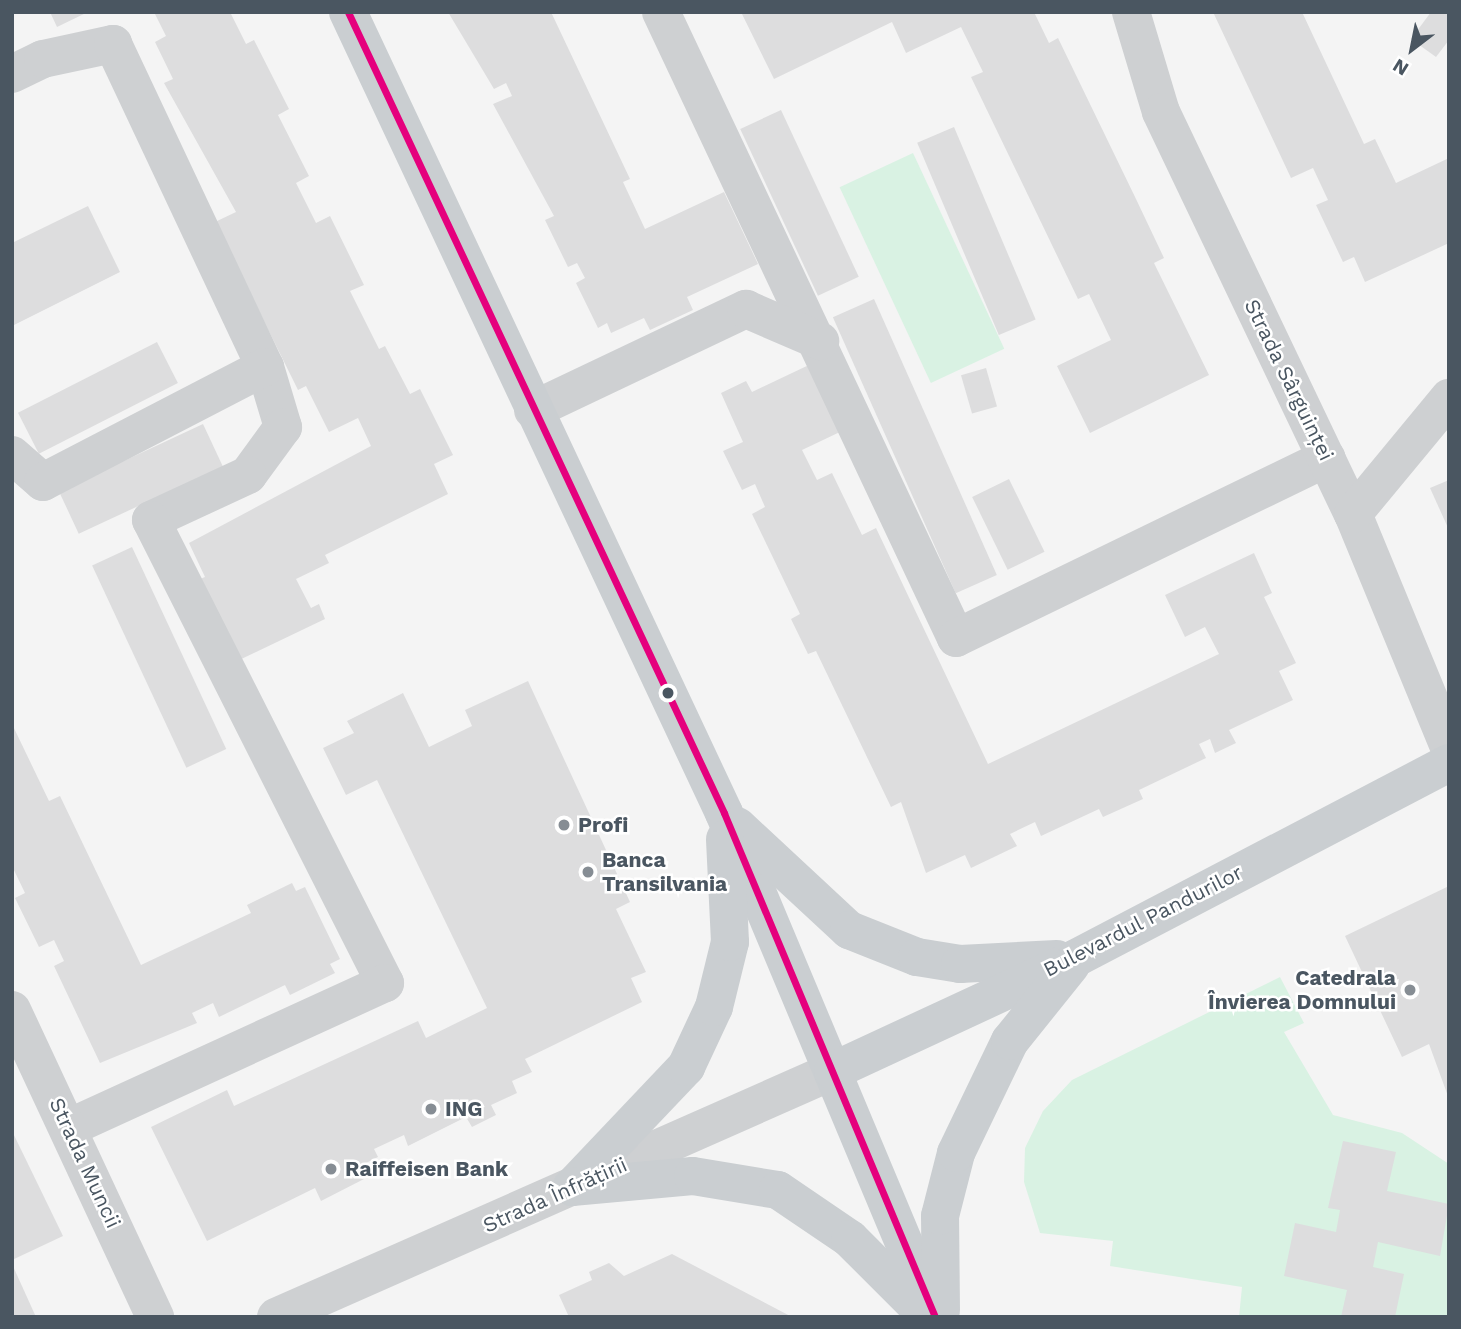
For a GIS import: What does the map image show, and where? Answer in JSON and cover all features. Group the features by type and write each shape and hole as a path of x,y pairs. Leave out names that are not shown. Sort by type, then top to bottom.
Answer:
{"main road":[{"path":"348,12 724,813 935,1317"},
{"name":"Bulevardul Pandurilor","path":"833,1071 1076,958 1449,763"},
{"path":"724,813 849,930 917,957 960,964 1076,958"},
{"path":"572,1187 686,1067 714,1007 730,942 724,813"},
{"path":"941,1317 940,1216 956,1153 1010,1041 1076,958"},
{"path":"572,1187 693,1176 778,1190 850,1239 927,1317"}],"street":[{"path":"662,12 820,341 956,638 1327,458"},
{"name":"Strada Sârguinței","path":"1131,12 1161,112 1353,514 1449,747"},
{"path":"12,74 43,59 113,44 265,367 283,427 248,475 151,520 385,983 70,1127"},
{"path":"533,410 746,309 820,341"},
{"path":"12,455 43,482 265,367"},
{"path":"1353,514 1449,398"},
{"name":"Strada Muncii","path":"12,1010 70,1127 155,1317"},
{"name":"Strada Înfrățirii","path":"276,1317 833,1071"}],"green space":[{"path":"913,153 1004,349 931,383 840,187"},
{"path":"1280,977 1304,1023 1284,1032 1333,1115 1402,1133 1449,1164 1449,1317 1239,1317 1242,1287 1110,1266 1113,1241 1040,1233 1024,1182 1025,1148 1043,1111 1072,1080"}],"building":[{"path":"50,12 88,12 57,27"},
{"path":"154,12 230,12 246,44 254,40 289,109 278,115 309,176 296,183 316,223 330,216 364,285 350,291 379,349 385,346 410,394 420,389 453,455 434,464 448,494 325,555 329,563 296,579 311,608 319,604 325,619 235,662 195,581 205,577 189,543 371,446 358,418 329,432 306,386 298,390 215,222 236,212 164,83 173,79 155,42 166,36"},
{"path":"448,12 551,12 630,179 623,182 645,229 724,192 758,264 687,297 693,310 650,330 644,318 611,333 607,323 598,328 576,283 585,278 577,263 568,267 545,220 554,216 493,104 512,96 506,83 494,89"},
{"path":"741,12 1034,12 1049,43 1058,38 1136,199 1164,258 1154,263 1209,375 1090,433 1057,366 1111,340 1089,294 1078,299 971,77 983,72 961,27 906,53 892,22 774,79"},
{"path":"1213,12 1302,12 1364,144 1375,139 1396,183 1449,158 1449,243 1365,282 1354,257 1343,262 1316,205 1328,200 1313,168 1291,178"},
{"path":"1431,12 1449,12 1449,40 1436,57 1411,39"},
{"path":"781,110 859,277 818,296 740,129"},
{"path":"954,127 1036,319 999,335 917,143"},
{"path":"88,206 120,272 12,326 12,243"},
{"path":"874,299 997,575 956,593 833,317"},
{"path":"157,342 178,383 39,454 18,413"},
{"path":"811,364 842,431 802,450 817,480 832,473 862,535 876,528 988,764 1219,654 1205,627 1185,637 1165,595 1254,553 1272,593 1264,597 1296,663 1279,671 1293,700 1229,730 1236,743 1215,753 1210,739 1199,744 1206,758 1139,790 1143,799 1103,817 1099,809 1041,836 1035,822 1010,834 1017,846 971,868 965,855 926,873 901,802 891,807 816,651 808,654 791,619 800,614 752,514 765,507 755,484 742,490 723,451 743,442 721,393 746,381 752,392"},
{"path":"986,368 997,406 972,414 961,375"},
{"path":"203,424 223,467 79,534 59,491"},
{"path":"1009,479 1045,552 1008,570 972,497"},
{"path":"1449,480 1449,530 1430,488"},
{"path":"132,547 226,749 186,768 92,566"},
{"path":"528,681 630,902 616,909 646,972 631,978 642,1002 525,1059 532,1072 512,1081 517,1093 491,1105 496,1115 472,1127 466,1117 408,1146 404,1135 374,1149 378,1157 358,1167 364,1179 321,1201 315,1188 207,1241 151,1127 227,1090 234,1106 418,1021 426,1038 487,1008 377,780 346,795 323,748 354,733 347,721 403,693 429,747 472,726 465,710"},
{"path":"12,724 49,801 60,796 141,965 251,913 247,905 292,883 296,891 305,887 340,959 330,964 335,973 290,995 285,985 219,1017 213,1003 192,1013 197,1023 100,1063 54,966 64,961 54,940 39,947 15,898 25,893 12,866"},
{"name":"Catedrala Învierea Domnului","path":"1449,886 1449,1099 1429,1044 1402,1057 1345,936"},
{"path":"12,1131 63,1236 12,1260"},
{"path":"1343,1141 1396,1152 1387,1191 1449,1204 1440,1256 1378,1242 1373,1267 1404,1274 1395,1317 1341,1317 1347,1290 1284,1276 1295,1223 1336,1232 1340,1210 1328,1208"},
{"path":"672,1254 792,1317 569,1317 559,1295 592,1280 589,1272 609,1263 624,1276"},
{"path":"12,1264 36,1317 12,1317"}],"transit line":[{"path":"348,12 724,813 935,1317"}],"place":[{"name":"Profi","path":"564,825"},
{"name":"Banca Transilvania","path":"588,872"},
{"name":"Catedrala Învierea Domnului","path":"1410,990"},
{"name":"ING","path":"431,1109"},
{"name":"Raiffeisen Bank","path":"331,1169"}]}
